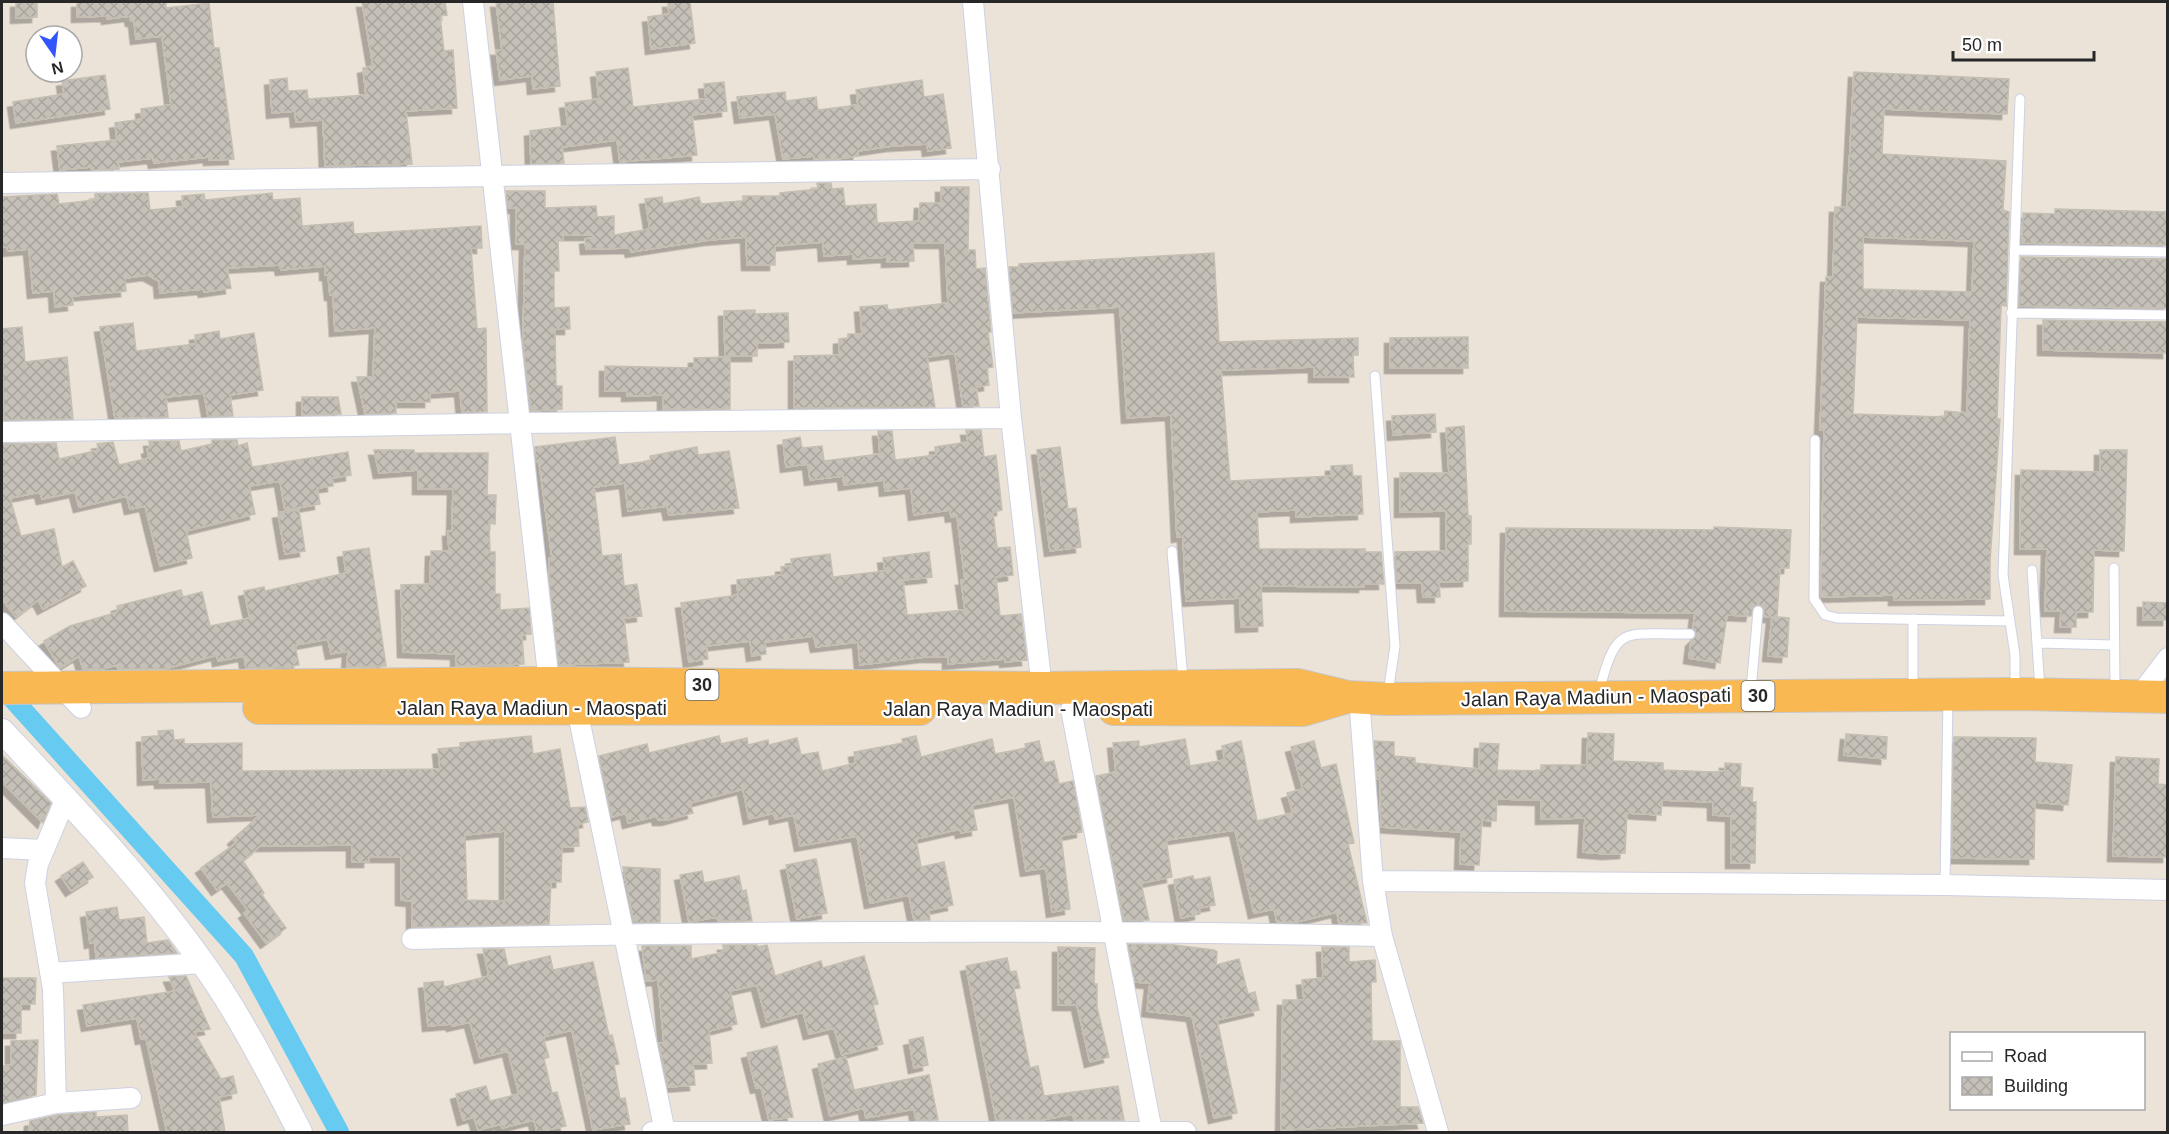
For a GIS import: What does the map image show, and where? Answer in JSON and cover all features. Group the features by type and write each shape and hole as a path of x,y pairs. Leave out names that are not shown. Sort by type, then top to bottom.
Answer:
{"highway":[{"name":"Jalan Raya Madiun - Maospati","path":"4,709 70,698 549,683 732,697 1071,709 1298,686 1365,698 1912,694 2140,696"},
{"name":"Jalan Raya Madiun - Maospati","path":"70,698 577,709 732,697 1042,688 1182,699"}],"street":[{"path":"473,2 522,423 549,683"},
{"path":"973,2 1011,418 1042,688"},
{"path":"2,183 990,169"},
{"path":"2,432 1011,418"},
{"path":"2,624 70,698"},
{"path":"2140,696 2168,658"},
{"path":"1365,698 1372,881 1382,936 1438,1132"},
{"path":"4,709 66,798 143,885 203,963 300,1132"},
{"path":"577,709 665,1132"},
{"path":"1071,709 1111,930 1152,1132"},
{"path":"56,1102 53,989 35,883 44,850 66,798"},
{"path":"2,848 44,850"},
{"path":"1372,881 1945,885 2168,890"},
{"path":"412,939 622,934 1111,930 1382,936"},
{"path":"50,973 203,963"},
{"path":"2,1115 56,1102 131,1098"},
{"path":"652,1132 1186,1132"}],"lane":[{"path":"2020,99 2003,575 2015,656 2028,694"},
{"path":"2014,250 2168,252"},
{"path":"2012,314 2168,315"},
{"path":"1365,698 1395,646 1375,376"},
{"path":"1815,440 1814,599 1819,609 1826,615 1837,618 2009,621"},
{"path":"1172,551 1183,654 1182,699"},
{"path":"2114,567 2114,645 2140,696"},
{"path":"2028,694 2038,643 2032,570"},
{"path":"1750,696 1758,611"},
{"path":"1912,694 1913,620"},
{"path":"1597,698 1609,654 1617,641 1638,634 1690,634"},
{"path":"2038,643 2114,645"},
{"path":"1945,885 1948,694"}],"building":[{"path":"16,2 37,2 37,17 16,18"},
{"path":"77,2 166,2 166,8 209,3 214,48 219,48 234,159 209,160 209,157 154,163 153,158 118,162 119,169 92,170 91,167 60,170 57,146 117,140 115,123 142,119 141,109 171,105 162,36 136,39 134,21 131,21 130,16 107,19 107,16 77,17"},
{"path":"362,2 445,2 447,15 440,16 444,51 453,50 457,108 406,111 412,164 325,166 323,120 296,122 295,111 272,113 270,80 287,78 288,91 307,90 308,99 366,95 363,68 373,66"},
{"path":"496,2 553,2 560,86 533,89 532,76 500,80 496,50 502,50"},
{"path":"668,2 690,2 695,43 651,49 648,17 669,14"},
{"path":"628,68 633,107 706,99 704,84 724,82 727,111 692,115 697,155 620,162 617,140 562,147 564,163 531,164 530,131 568,126 565,103 599,99 596,72"},
{"path":"1854,72 2009,79 2007,114 1884,109 1882,154 2006,161 2003,210 2009,212 2006,306 2001,305 1997,419 2000,419 1990,561 1990,599 1894,600 1894,595 1821,597 1824,430 1820,430 1826,277 1833,277 1835,207 1847,207","holes":["1863,237 1974,241 1972,292 1863,289","1857,317 1970,320 1967,413 1945,411 1944,417 1853,414"]},
{"path":"105,75 110,109 16,123 13,102 64,94 62,84 84,84 84,78"},
{"path":"922,80 924,97 943,94 951,148 928,151 927,144 892,146 858,151 858,156 836,159 814,159 814,156 783,159 775,114 740,118 737,97 785,92 786,101 816,97 818,110 858,105 856,90"},
{"path":"817,183 831,183 832,189 843,188 845,206 876,204 877,223 919,221 920,203 941,203 941,187 969,187 968,250 975,250 976,269 985,268 991,332 988,332 993,367 987,368 989,385 976,387 979,406 963,406 955,353 927,357 935,407 794,408 794,356 839,355 839,339 848,338 848,334 862,334 860,307 887,305 888,310 948,303 945,243 913,243 914,261 887,262 887,257 853,259 853,254 824,256 823,242 775,246 775,265 747,265 746,237 709,240 631,252 630,248 586,249 585,239 593,238 593,235 563,235 563,240 558,240 559,271 554,271 554,308 569,307 570,329 555,329 556,386 562,386 562,409 531,411 523,341 525,244 516,244 516,208 508,208 506,191 545,191 545,208 596,206 597,217 614,216 614,235 650,229 645,199 662,197 663,204 699,197 701,204 743,201 743,196 780,196 780,193 818,189"},
{"path":"148,193 150,210 183,207 182,196 204,194 205,200 272,193 273,200 300,198 302,226 353,222 354,234 481,226 482,248 471,248 477,329 486,328 487,412 462,412 460,391 430,393 430,402 396,402 396,413 365,414 357,377 373,377 375,328 335,331 333,295 330,295 325,266 281,270 280,265 227,268 231,288 204,292 203,289 160,293 159,281 148,275 125,278 126,291 72,296 73,305 55,307 54,291 33,293 29,249 8,251 7,247 2,247 2,197 57,194 59,204 95,200 95,194"},
{"path":"2055,209 2168,212 2168,245 2022,243 2023,213 2055,214"},
{"path":"1214,253 1219,342 1358,338 1358,355 1353,355 1354,377 1314,377 1314,367 1221,370 1230,481 1331,476 1331,466 1352,465 1353,476 1361,476 1363,514 1296,517 1296,510 1257,512 1259,549 1365,549 1365,552 1381,552 1384,584 1364,584 1364,587 1261,586 1263,626 1241,627 1240,598 1186,601 1183,536 1177,537 1171,415 1127,418 1120,307 1013,313 1009,267 1019,267 1019,264"},
{"path":"2021,257 2168,259 2168,308 2019,306"},
{"path":"755,310 755,314 788,313 789,342 757,343 757,356 725,356 724,311"},
{"path":"2043,320 2168,322 2168,353 2043,350"},
{"path":"133,323 136,351 196,344 195,335 219,331 220,339 254,333 263,390 230,395 233,416 208,416 204,393 166,397 168,417 115,418 100,327"},
{"path":"22,327 25,362 67,357 73,419 4,420 2,329"},
{"path":"1468,337 1468,368 1390,368 1390,338"},
{"path":"730,357 730,409 663,409 663,395 627,396 627,391 605,391 605,366 694,368 694,358"},
{"path":"302,397 338,397 341,414 302,415"},
{"path":"1435,414 1436,432 1393,435 1392,416"},
{"path":"1464,426 1468,516 1471,516 1468,581 1439,582 1440,597 1423,597 1422,583 1397,583 1395,552 1446,551 1446,511 1400,512 1400,473 1449,473 1446,428"},
{"path":"966,430 981,430 984,457 996,455 1002,510 993,512 997,548 1010,547 1013,575 996,577 1000,616 1021,614 1027,660 1005,662 1005,659 948,664 948,657 925,657 860,665 858,642 816,647 814,636 765,642 766,654 752,656 750,641 706,646 708,659 689,662 681,603 738,595 737,580 782,575 781,567 792,566 791,559 830,554 833,577 885,571 883,558 929,552 932,577 903,580 907,615 965,610 961,580 965,580 957,516 951,517 950,510 914,515 911,488 885,491 884,480 844,485 843,476 810,480 808,464 786,467 783,440 800,437 802,448 822,446 824,461 880,454 878,431 892,431 895,460 936,455 935,447 968,442"},
{"path":"615,437 619,465 651,461 650,456 697,447 698,455 729,451 739,508 669,515 667,506 628,511 625,483 594,487 602,556 621,554 624,586 637,584 642,616 624,618 629,662 559,665 550,588 549,558 552,558 535,447"},
{"path":"212,440 237,440 238,446 247,443 252,467 348,452 351,475 332,478 333,486 317,488 320,504 285,510 280,481 249,486 255,514 186,531 192,558 160,566 145,506 130,509 127,496 79,507 75,492 42,499 40,492 10,498 21,536 54,529 62,567 73,561 86,586 43,609 38,600 16,617 2,599 2,444 56,443 59,459 99,450 97,444 113,442 119,465 149,458 147,449 150,448 149,441 179,441 181,451 212,444"},
{"path":"1060,447 1068,509 1076,508 1081,547 1050,551 1037,450"},
{"path":"374,450 414,450 414,453 488,453 487,495 496,495 495,524 489,523 490,552 495,552 495,594 500,594 500,610 529,608 531,634 522,635 524,664 456,666 456,654 403,652 401,585 430,584 431,551 449,551 448,531 452,531 453,489 418,489 418,470 379,473"},
{"path":"2100,450 2127,450 2124,551 2094,550 2093,612 2076,612 2076,627 2060,627 2061,611 2045,611 2047,549 2020,549 2021,470 2100,472"},
{"path":"299,510 305,551 285,554 278,513"},
{"path":"1714,527 1791,530 1789,568 1780,568 1777,617 1789,618 1787,657 1768,656 1772,617 1764,617 1764,609 1759,604 1753,607 1751,616 1727,615 1720,663 1689,658 1691,641 1697,635 1693,628 1695,613 1505,611 1506,528 1714,530"},
{"path":"369,548 386,666 347,667 348,651 331,654 328,639 295,645 299,665 288,667 246,668 244,656 218,661 217,655 164,669 118,669 117,665 102,669 83,669 79,656 60,668 44,641 70,626 118,612 117,606 181,590 183,597 202,592 210,626 250,618 244,591 264,587 265,591 346,573 343,552"},
{"path":"2143,602 2168,603 2168,620 2143,620"},
{"path":"173,730 174,740 184,739 184,744 242,743 242,771 440,769 438,749 460,747 460,743 531,736 533,754 560,749 570,808 585,807 588,822 578,824 579,846 562,847 561,882 551,882 549,924 412,927 412,901 401,900 401,857 369,857 369,862 352,862 352,845 260,846 243,861 264,893 262,895 286,928 266,943 244,913 248,910 227,883 217,890 201,868 236,843 233,839 260,815 213,817 211,782 160,783 160,779 143,780 142,737 159,736 158,731","holes":["505,831 505,901 467,900 465,835"]},
{"path":"1588,733 1614,734 1613,761 1663,763 1663,770 1714,772 1725,771 1725,763 1741,764 1740,787 1753,788 1752,802 1756,802 1755,863 1731,863 1731,816 1713,815 1713,802 1662,800 1661,815 1627,813 1625,853 1607,854 1583,852 1585,818 1541,819 1541,800 1497,799 1496,821 1482,820 1479,865 1460,864 1461,832 1381,827 1380,779 1377,779 1374,741 1394,742 1394,756 1415,758 1415,763 1479,769 1480,743 1499,744 1497,770 1541,771 1541,765 1587,765"},
{"path":"1846,734 1887,737 1886,759 1844,755"},
{"path":"719,736 721,744 747,738 748,745 768,740 769,745 797,738 801,755 818,752 822,771 856,763 854,752 903,743 902,739 916,736 921,757 992,739 995,754 1026,748 1025,744 1039,741 1044,763 1054,761 1059,784 1073,781 1082,832 1061,836 1070,909 1052,912 1046,868 1026,871 1014,797 972,805 977,830 961,833 960,829 916,839 921,867 944,862 953,905 929,910 930,920 914,920 909,895 870,903 857,836 800,846 794,815 775,819 774,813 749,819 743,789 690,803 693,813 667,820 658,820 657,816 628,823 626,813 612,817 599,756 647,744 649,753"},
{"path":"1954,737 2036,738 2035,762 2072,765 2068,805 2035,802 2034,859 1952,858"},
{"path":"1185,739 1190,766 1225,760 1222,746 1241,741 1257,821 1293,813 1287,793 1303,789 1291,747 1314,741 1321,768 1336,764 1354,843 1348,844 1367,923 1339,923 1337,912 1296,922 1277,922 1274,909 1254,913 1235,830 1166,840 1172,877 1141,883 1149,920 1124,920 1096,776 1116,772 1113,743 1139,741 1139,747"},
{"path":"2,755 51,803 43,823 2,782"},
{"path":"2116,757 2159,759 2158,784 2168,785 2168,857 2113,856"},
{"path":"816,859 827,913 797,919 786,865"},
{"path":"83,862 93,877 71,891 61,876"},
{"path":"623,867 660,869 660,922 634,923"},
{"path":"702,871 704,883 739,876 742,891 746,890 752,921 718,921 717,917 689,922 680,875"},
{"path":"1193,876 1194,880 1210,877 1215,905 1199,908 1200,914 1181,918 1174,880"},
{"path":"117,907 119,920 144,917 147,943 168,940 177,953 96,958 95,942 90,943 86,912"},
{"path":"1128,944 1174,945 1214,950 1217,952 1216,965 1239,959 1248,994 1255,992 1259,1010 1217,1020 1237,1113 1214,1118 1192,1016 1147,1011 1150,983 1135,982"},
{"path":"723,945 757,945 757,947 767,945 775,976 821,961 823,968 864,956 878,1004 873,1005 883,1044 842,1055 834,1028 809,1034 803,1012 767,1022 757,985 730,991 737,1024 709,1031 712,1063 693,1064 695,1085 668,1087 659,1043 664,1043 658,980 646,981 642,946 691,946 691,959 724,952"},
{"path":"1058,947 1095,948 1094,984 1097,984 1097,1007 1109,1057 1090,1062 1077,1005 1058,1005"},
{"path":"1322,947 1349,947 1349,962 1375,960 1376,982 1371,982 1372,1041 1400,1041 1400,1107 1418,1107 1423,1123 1281,1130 1283,1000 1304,1000 1302,980 1323,978"},
{"path":"483,949 504,949 508,966 550,956 553,970 593,962 609,1036 612,1035 619,1064 614,1065 620,1099 625,1098 630,1124 593,1130 572,1030 543,1037 549,1057 544,1059 552,1093 557,1092 566,1126 537,1132 534,1120 502,1128 501,1124 478,1130 474,1117 463,1120 456,1094 486,1086 490,1101 519,1094 508,1051 480,1058 470,1022 452,1026 452,1024 428,1026 424,983 443,981 444,987 489,976"},
{"path":"1007,958 1010,972 1016,971 1020,988 1014,989 1030,1068 1038,1066 1044,1096 1118,1086 1124,1120 1074,1120 1073,1114 1042,1120 996,1120 966,966"},
{"path":"186,976 210,1029 194,1032 221,1079 233,1076 237,1093 219,1097 225,1132 167,1132 146,1038 141,1039 137,1018 87,1026 83,1005 175,991 169,977"},
{"path":"2,978 36,978 35,1004 21,1004 21,1033 2,1033"},
{"path":"923,1037 928,1065 914,1068 909,1040"},
{"path":"38,1040 36,1095 2,1103 2,1066 11,1065 11,1041"},
{"path":"777,1046 793,1117 769,1120 761,1087 756,1088 747,1053"},
{"path":"846,1057 854,1090 929,1075 938,1120 916,1120 914,1109 866,1118 864,1108 830,1116 818,1064"},
{"path":"96,1112 96,1117 127,1115 128,1132 29,1132 30,1121 58,1115"}],"waterway":[{"path":"2,687 244,956 339,1132"}]}
